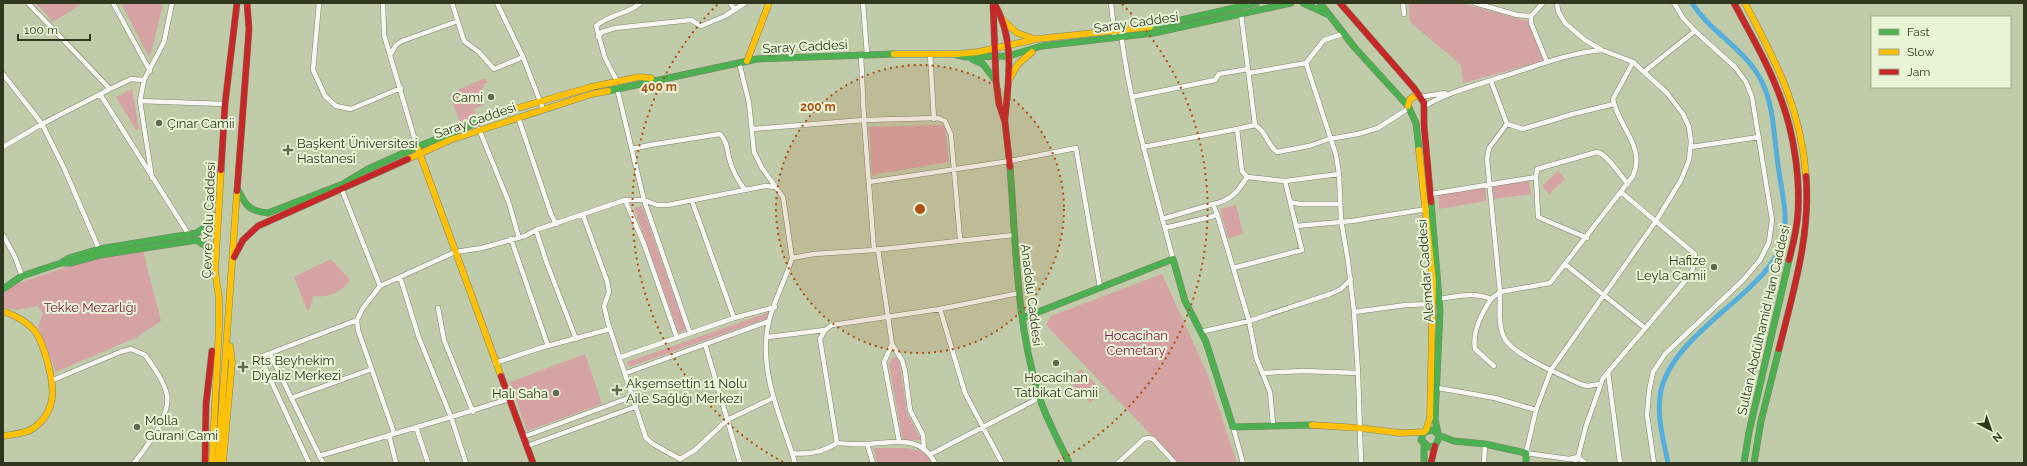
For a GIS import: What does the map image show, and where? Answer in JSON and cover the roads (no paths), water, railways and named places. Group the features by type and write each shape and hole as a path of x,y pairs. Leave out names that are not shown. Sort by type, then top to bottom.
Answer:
{"main road":[{"path":"233,3 233,29"},
{"name":"Çevre Yolu Caddesi","path":"212,463 219,298 215,271 225,104 237,3"},
{"name":"Çevre Yolu Caddesi","path":"218,463 249,29 247,3"},
{"path":"249,29 252,3"},
{"path":"747,61 768,3"},
{"path":"994,3 999,9 1002,18 1017,33 1037,39"},
{"name":"Anadolu Caddesi","path":"994,3 996,81 999,104 1005,122 1010,161 1019,293 1030,363 1039,398 1069,463"},
{"name":"Saray Caddesi","path":"237,184 242,200 246,206 259,212 268,213 343,184 368,168 479,129 617,85 639,76 657,79 757,59 864,54 956,54 995,48 1037,39 1157,26 1231,6 1256,3"},
{"name":"Saray Caddesi","path":"956,54 966,58 995,58 1008,56 1042,46 1122,38 1154,33 1292,3"},
{"path":"1303,3 1330,16"},
{"name":"Alemdar Caddesi","path":"1320,3 1370,66 1409,108 1418,129 1433,281 1430,418 1425,431"},
{"path":"1340,3 1420,97 1423,101 1423,107 1418,112 1409,108 1410,99 1415,96 1420,97"},
{"name":"Sultan Abdülhamid Han Caddesi","path":"1734,3 1766,65 1782,102 1794,152 1798,200 1794,240 1749,432 1744,463"},
{"name":"Sultan Abdülhamid Han Caddesi","path":"1745,3 1773,57 1790,97 1802,139 1808,192 1802,254 1761,425 1754,463"},
{"name":"Anadolu Caddesi","path":"1002,18 1008,56 1008,85 1005,122"},
{"path":"1008,85 1018,64 1029,54 1042,46"},
{"path":"966,58 983,64 996,81"},
{"name":"Saray Caddesi","path":"233,258 243,240 258,226 342,190 418,150 540,101 617,85"},
{"name":"Alemdar Caddesi","path":"1423,107 1439,299 1438,388 1435,420 1438,434"},
{"path":"418,150 533,463"},
{"path":"3,289 22,276 61,263 69,258 99,249 197,233 210,224 216,216 219,202"},
{"path":"61,263 70,263 100,255 197,240 210,249 215,271"},
{"path":"1023,318 1173,259 1185,301 1206,342 1233,427 1273,424 1359,428 1407,435 1432,430 1454,441"},
{"path":"205,463 206,404 219,298"},
{"path":"3,311 13,314 37,333 53,380 54,394 46,415 34,428 3,436"},
{"path":"223,463 232,362 228,323"},
{"path":"1424,463 1421,437 1425,431"},
{"path":"1431,463 1438,434"},
{"path":"1407,435 1430,448 1454,441 1486,444 1526,453 1526,463"}],"street":[{"path":"28,3 110,89"},
{"path":"113,3 150,71"},
{"path":"152,178 140,101 144,80 164,42 172,3"},
{"path":"319,3 313,70 325,96 336,106 351,109 401,88"},
{"path":"382,3 384,35 401,88 418,150"},
{"path":"452,3 464,41 479,52 494,69 523,57"},
{"path":"497,3 523,57 543,109"},
{"path":"640,3 635,8 613,15 596,26 604,58 617,85 644,200 690,333"},
{"path":"730,3 735,10"},
{"path":"598,37 605,30 615,28 691,20 701,26 725,16 745,3"},
{"path":"863,3 864,120 876,249 889,316 892,344 902,360 905,371 910,410 923,435 924,450"},
{"path":"1112,3 1115,38"},
{"path":"1403,3 1404,14"},
{"path":"1475,3 1517,15 1531,16"},
{"path":"1531,16 1543,3"},
{"path":"1557,3 1558,11 1565,23 1585,40 1602,50 1633,62 1645,71 1667,93 1683,114 1689,127 1691,147 1690,160 1681,180 1656,222 1551,370 1536,410 1526,453 1568,459 1578,457"},
{"path":"1654,463 1647,415 1649,391 1653,372 1665,354 1743,280 1760,260 1769,242 1772,220 1752,98 1746,82 1735,67 1721,53 1695,31 1674,3"},
{"path":"1240,14 1255,125"},
{"path":"1531,16 1534,32 1547,62"},
{"path":"390,55 396,45 402,41 458,21"},
{"path":"1121,31 1132,97 1143,147 1173,259"},
{"path":"1645,71 1695,31"},
{"path":"1132,97 1215,80 1219,74 1306,63 1324,40 1344,34"},
{"path":"1420,97 1449,93 1491,81 1547,62 1585,52 1602,50"},
{"path":"930,53 934,119"},
{"path":"739,62 749,103 754,152 762,168 783,197 792,258 769,321 766,360 773,398 795,463"},
{"path":"1494,366 1475,349 1474,344 1476,329 1492,299 1500,292 1550,283 1566,265 1622,192 1636,169 1637,156 1630,136 1613,99 1633,62"},
{"path":"1306,63 1329,139 1336,154 1339,174 1341,220 1354,312 1358,373 1360,463"},
{"path":"3,74 42,124 64,168 99,249"},
{"path":"3,147 42,124 131,79 144,80"},
{"path":"1491,81 1507,124"},
{"path":"1423,107 1449,93"},
{"path":"100,94 189,235"},
{"path":"140,101 225,104"},
{"path":"1507,124 1523,129 1573,114 1614,104"},
{"path":"1143,147 1255,125 1261,129 1272,149 1277,152 1309,146 1329,139 1358,134 1378,128 1409,108"},
{"path":"518,117 551,214 556,224"},
{"path":"752,129 864,120 934,119 945,121 951,135 952,170 960,239"},
{"path":"1507,124 1489,148 1487,159 1500,292 1500,319 1502,334 1506,342 1525,357 1580,384 1587,386 1600,384"},
{"path":"479,129 509,203 518,238"},
{"path":"1237,129 1242,171 1247,177 1285,181 1339,174"},
{"path":"632,149 720,134 724,138 729,160 738,182 745,190"},
{"path":"1691,147 1759,137"},
{"path":"869,182 1010,161 1076,148 1100,288"},
{"path":"1587,238 1538,217 1537,169 1598,152 1605,155 1628,184"},
{"path":"1162,219 1224,202 1238,192 1247,177"},
{"path":"1430,194 1536,177"},
{"path":"1233,268 1302,250 1285,181"},
{"path":"396,463 392,434 358,330 357,320 363,308 380,286 456,252 482,248 512,240 536,230 625,200 644,200 657,205 668,205 765,186 776,187"},
{"path":"342,190 380,286"},
{"path":"1575,463 1600,384 1608,372 1672,299 1692,273 1695,258 1695,254 1622,192"},
{"path":"625,200 644,244 677,338"},
{"path":"692,201 734,318"},
{"path":"1290,202 1300,204 1340,204"},
{"path":"1213,204 1249,321 1256,357 1270,392 1273,424"},
{"path":"1296,226 1369,218 1427,209"},
{"path":"583,214 607,281 609,292 604,306 610,329 626,372 631,397 646,438 681,461 727,420 773,398"},
{"path":"1165,228 1217,214"},
{"path":"536,230 576,339"},
{"path":"3,235 15,257 22,276"},
{"path":"792,258 814,254 1014,235"},
{"path":"512,240 548,346"},
{"path":"1566,265 1645,328"},
{"path":"400,277 419,338 451,417 466,463"},
{"path":"1200,332 1249,321 1341,290 1350,279"},
{"path":"837,443 820,339 825,330 832,325 940,309 1019,293"},
{"path":"1439,299 1470,294 1483,295 1492,299"},
{"path":"1354,312 1406,305 1433,304"},
{"path":"621,358 734,318 775,307"},
{"path":"438,308 444,340 472,412"},
{"path":"940,309 965,393 1002,463"},
{"path":"309,463 260,358 357,320"},
{"path":"626,372 769,321"},
{"path":"495,363 548,346 610,329"},
{"path":"768,337 825,330"},
{"path":"705,344 740,463"},
{"path":"892,344 884,362 899,441"},
{"path":"53,380 130,349 145,354 167,394 168,406 158,426 134,463"},
{"path":"270,354 323,463"},
{"path":"291,398 372,369"},
{"path":"1262,373 1304,371 1358,373"},
{"path":"1608,372 1620,463"},
{"path":"1438,388 1495,398 1536,410"},
{"path":"523,437 631,397"},
{"path":"931,454 1039,398"},
{"path":"319,456 472,412 509,399"},
{"path":"527,446 635,407"},
{"path":"416,427 428,463"},
{"path":"1233,427 1243,463"},
{"path":"1118,463 1144,439 1149,438 1153,439 1175,463"},
{"path":"792,453 812,453 824,451 837,443 867,444 899,441 915,443 931,454 935,463"},
{"path":"867,444 873,463"},
{"path":"1484,463 1486,444"},
{"path":"1578,457 1585,463"}],"waterway":[{"path":"1668,463 1661,430 1659,405 1664,381 1671,367 1681,352 1694,338 1758,280 1777,255 1785,231 1784,202 1773,122 1766,91 1755,70 1747,60 1700,14 1692,3"}],"place":[{"name":"Cami","path":"491,97"},
{"name":"Çınar Camii","path":"159,123"},
{"name":"Başkent Üniversitesi Hastanesi","path":"288,150"},
{"name":"Hafize Leyla Camii","path":"1714,267"},
{"name":"Hocacihan Tatbikat Camii","path":"1056,363"},
{"name":"Rts Beyhekim Diyaliz Merkezi","path":"243,367"},
{"name":"Akşemsettin 11 Nolu Aile Sağlığı Merkezi","path":"617,390"},
{"name":"Halı Saha","path":"556,393"},
{"name":"Molla Gürani Cami","path":"137,427"}],"park label":[{"name":"Tekke Mezarlığı","path":"90,307"},
{"name":"Hocacihan Cemetary","path":"1136,342"}]}
